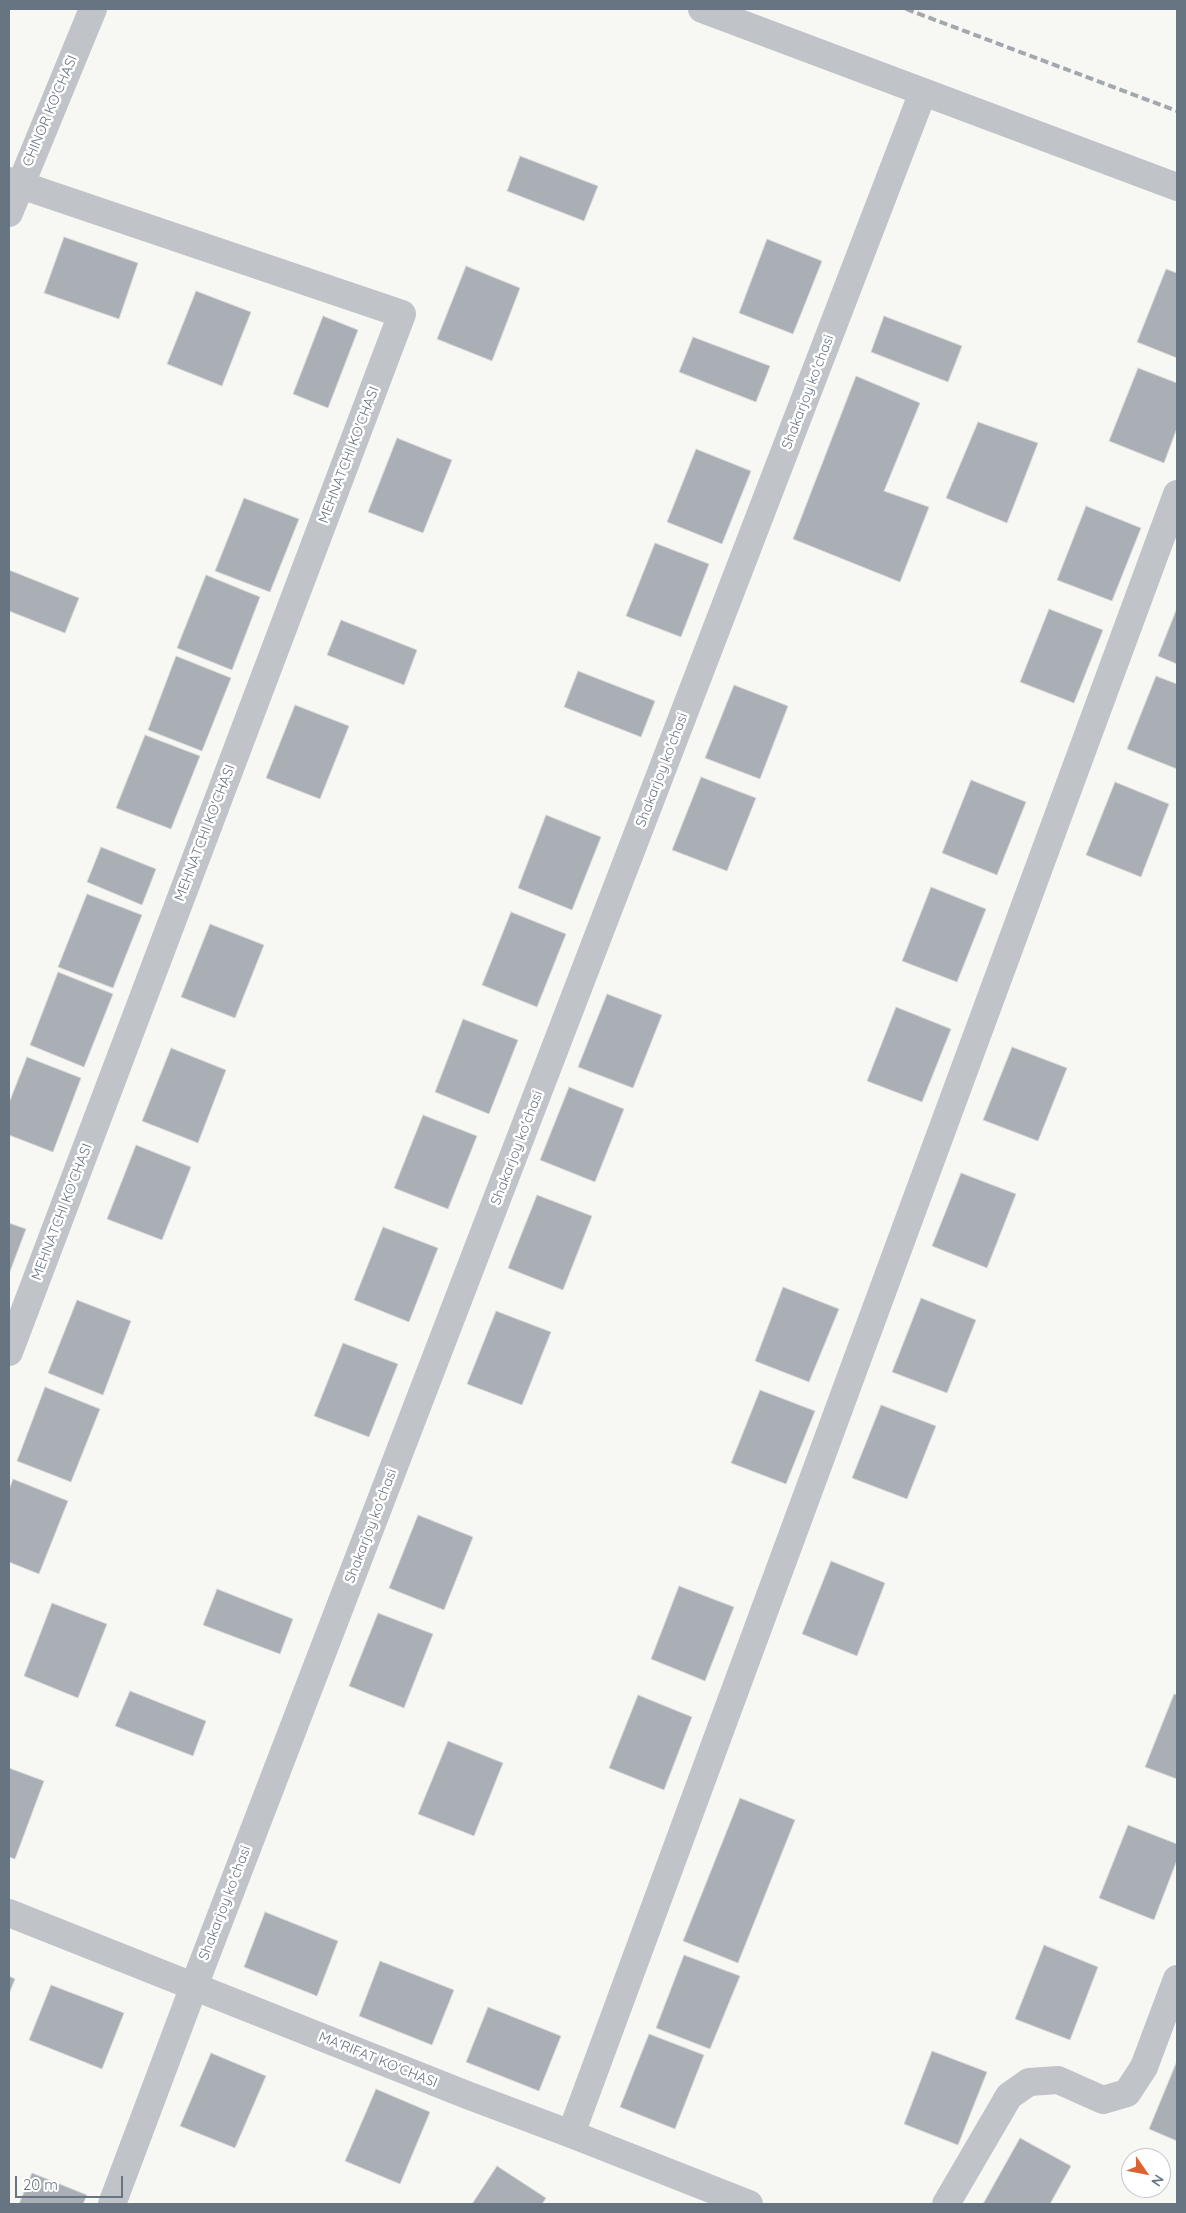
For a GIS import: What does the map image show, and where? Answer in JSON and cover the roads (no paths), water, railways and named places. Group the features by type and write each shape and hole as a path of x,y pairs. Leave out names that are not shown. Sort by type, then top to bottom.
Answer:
{"street":[{"name":"CHINOR KO'CHASI","path":"9,213 14,183 93,9"},
{"path":"702,9 1177,187"},
{"name":"Shakarjoy ko'chasi","path":"112,2204 194,1986 924,92"},
{"name":"MEHNATCHI KO'CHASI","path":"9,1352 402,314 14,183"},
{"path":"571,2134 1177,494"},
{"name":"MA'RIFAT KO'CHASI","path":"9,1913 466,2095 749,2204"},
{"path":"946,2204 1009,2096 1029,2082 1058,2080 1103,2100 1127,2093 1144,2068 1177,1979"}],"railway":[{"path":"906,9 1177,111"}]}
